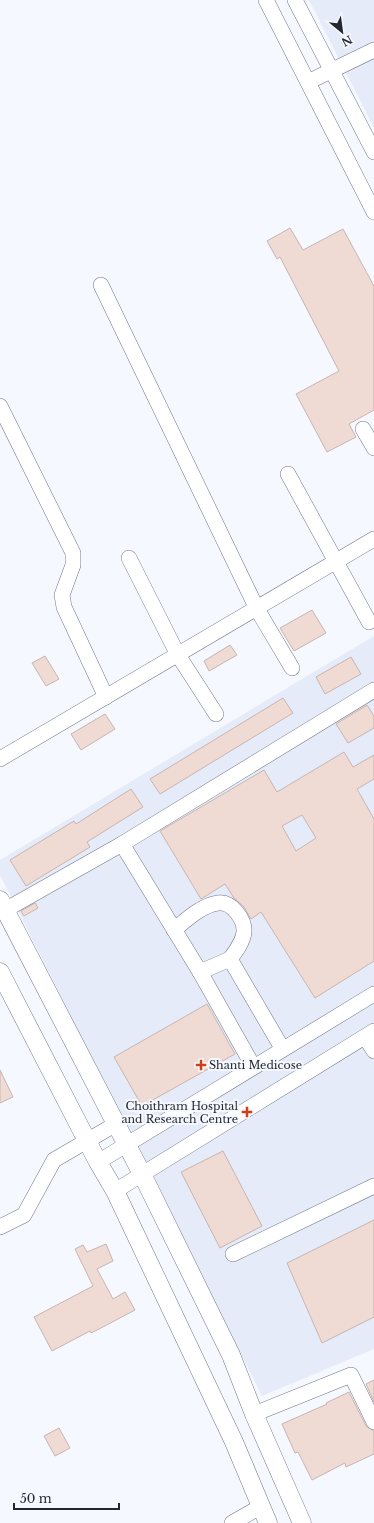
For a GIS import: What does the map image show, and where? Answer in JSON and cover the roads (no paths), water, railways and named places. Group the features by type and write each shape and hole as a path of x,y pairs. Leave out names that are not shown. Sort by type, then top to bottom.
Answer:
{"main road":[{"path":"3,905 142,1174 231,1355 254,1414 302,1523"},
{"path":"0,972 98,1162 115,1191 234,1442 268,1523"}],"lane":[{"path":"266,0 374,212"},
{"path":"295,0 374,152"},
{"path":"308,82 332,69 374,50"},
{"path":"101,285 257,609 292,668"},
{"path":"0,406 73,553 73,565 62,595 64,607 106,697"},
{"path":"363,429 374,448"},
{"path":"288,474 369,622"},
{"path":"0,759 257,609 374,538"},
{"path":"128,558 178,655 216,714"},
{"path":"3,905 122,844 374,690"},
{"path":"122,844 200,972 253,1066"},
{"path":"174,930 188,918 209,906 218,903 232,907 241,920 244,931 242,940 230,960 200,972"},
{"path":"230,960 282,1048"},
{"path":"98,1162 127,1146 282,1048 374,994"},
{"path":"115,1191 370,1034 374,1051"},
{"path":"0,1227 24,1215 54,1160 116,1124"},
{"path":"233,1254 374,1186"},
{"path":"254,1414 351,1375 374,1422"},
{"path":"232,1523 260,1507"}],"place":[{"name":"Shanti Medicose","path":"201,1065"},
{"name":"Choithram Hospital and Research Centre","path":"247,1112"}]}
